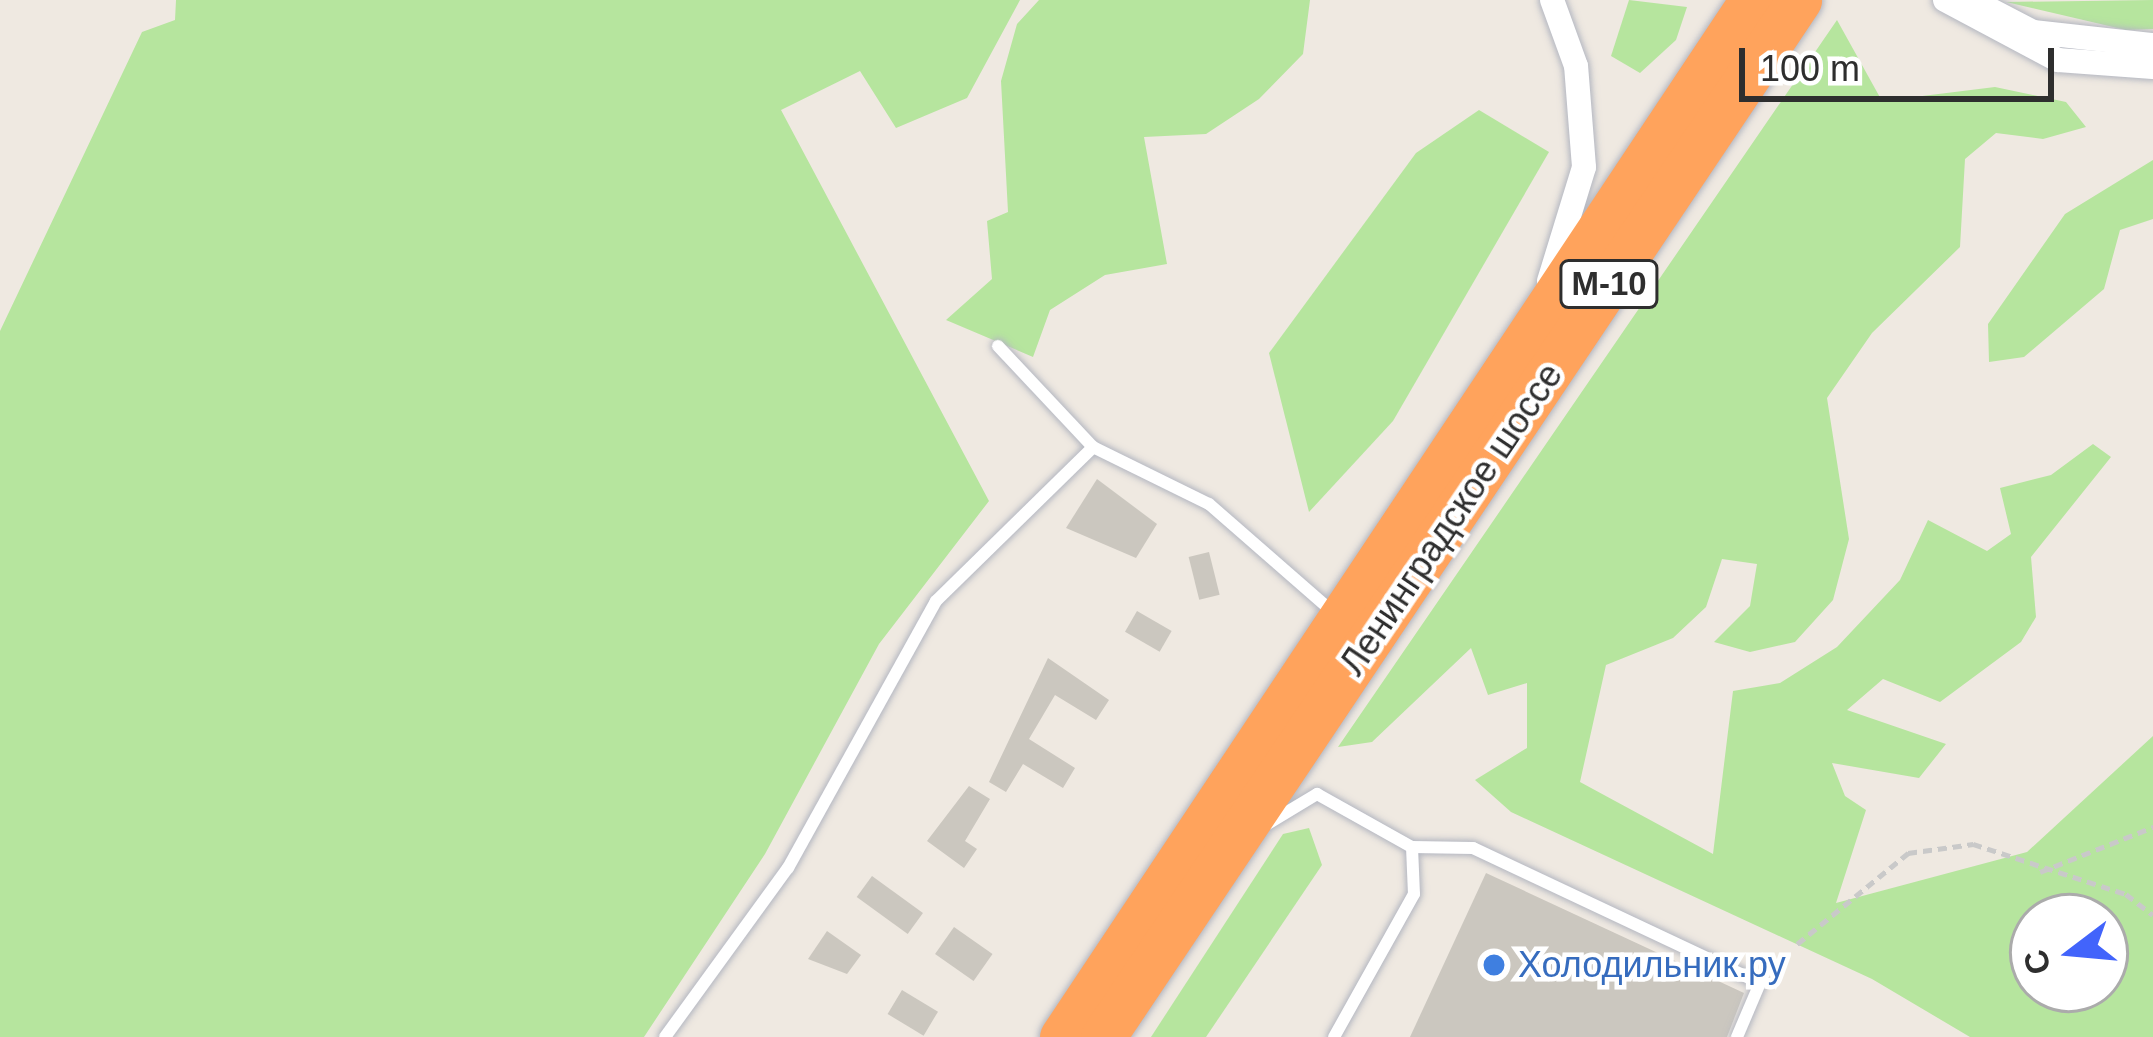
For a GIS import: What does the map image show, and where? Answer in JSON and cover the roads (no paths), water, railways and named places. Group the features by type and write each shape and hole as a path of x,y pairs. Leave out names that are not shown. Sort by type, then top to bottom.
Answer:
{"highway":[{"name":"Ленинградское шоссе","path":"1062,1037 1752,0"},
{"name":"Ленинградское шоссе","path":"1103,1037 1798,0"}],"street":[{"path":"1537,322 1584,167 1576,66 1552,0"},
{"path":"1964,3 2033,32 2153,45"},
{"path":"1964,3 2058,60 2153,67"}],"lane":[{"path":"998,346 1093,447 1209,504 1341,618"},
{"path":"665,1037 788,868 936,601 1093,447"},
{"path":"1240,833 1273,826 1317,794 1412,847 1473,848 1760,983 1737,1037"},
{"path":"1334,1037 1414,893 1412,847"}],"place":[{"name":"Холодильник.ру","path":"1494,965"}]}
